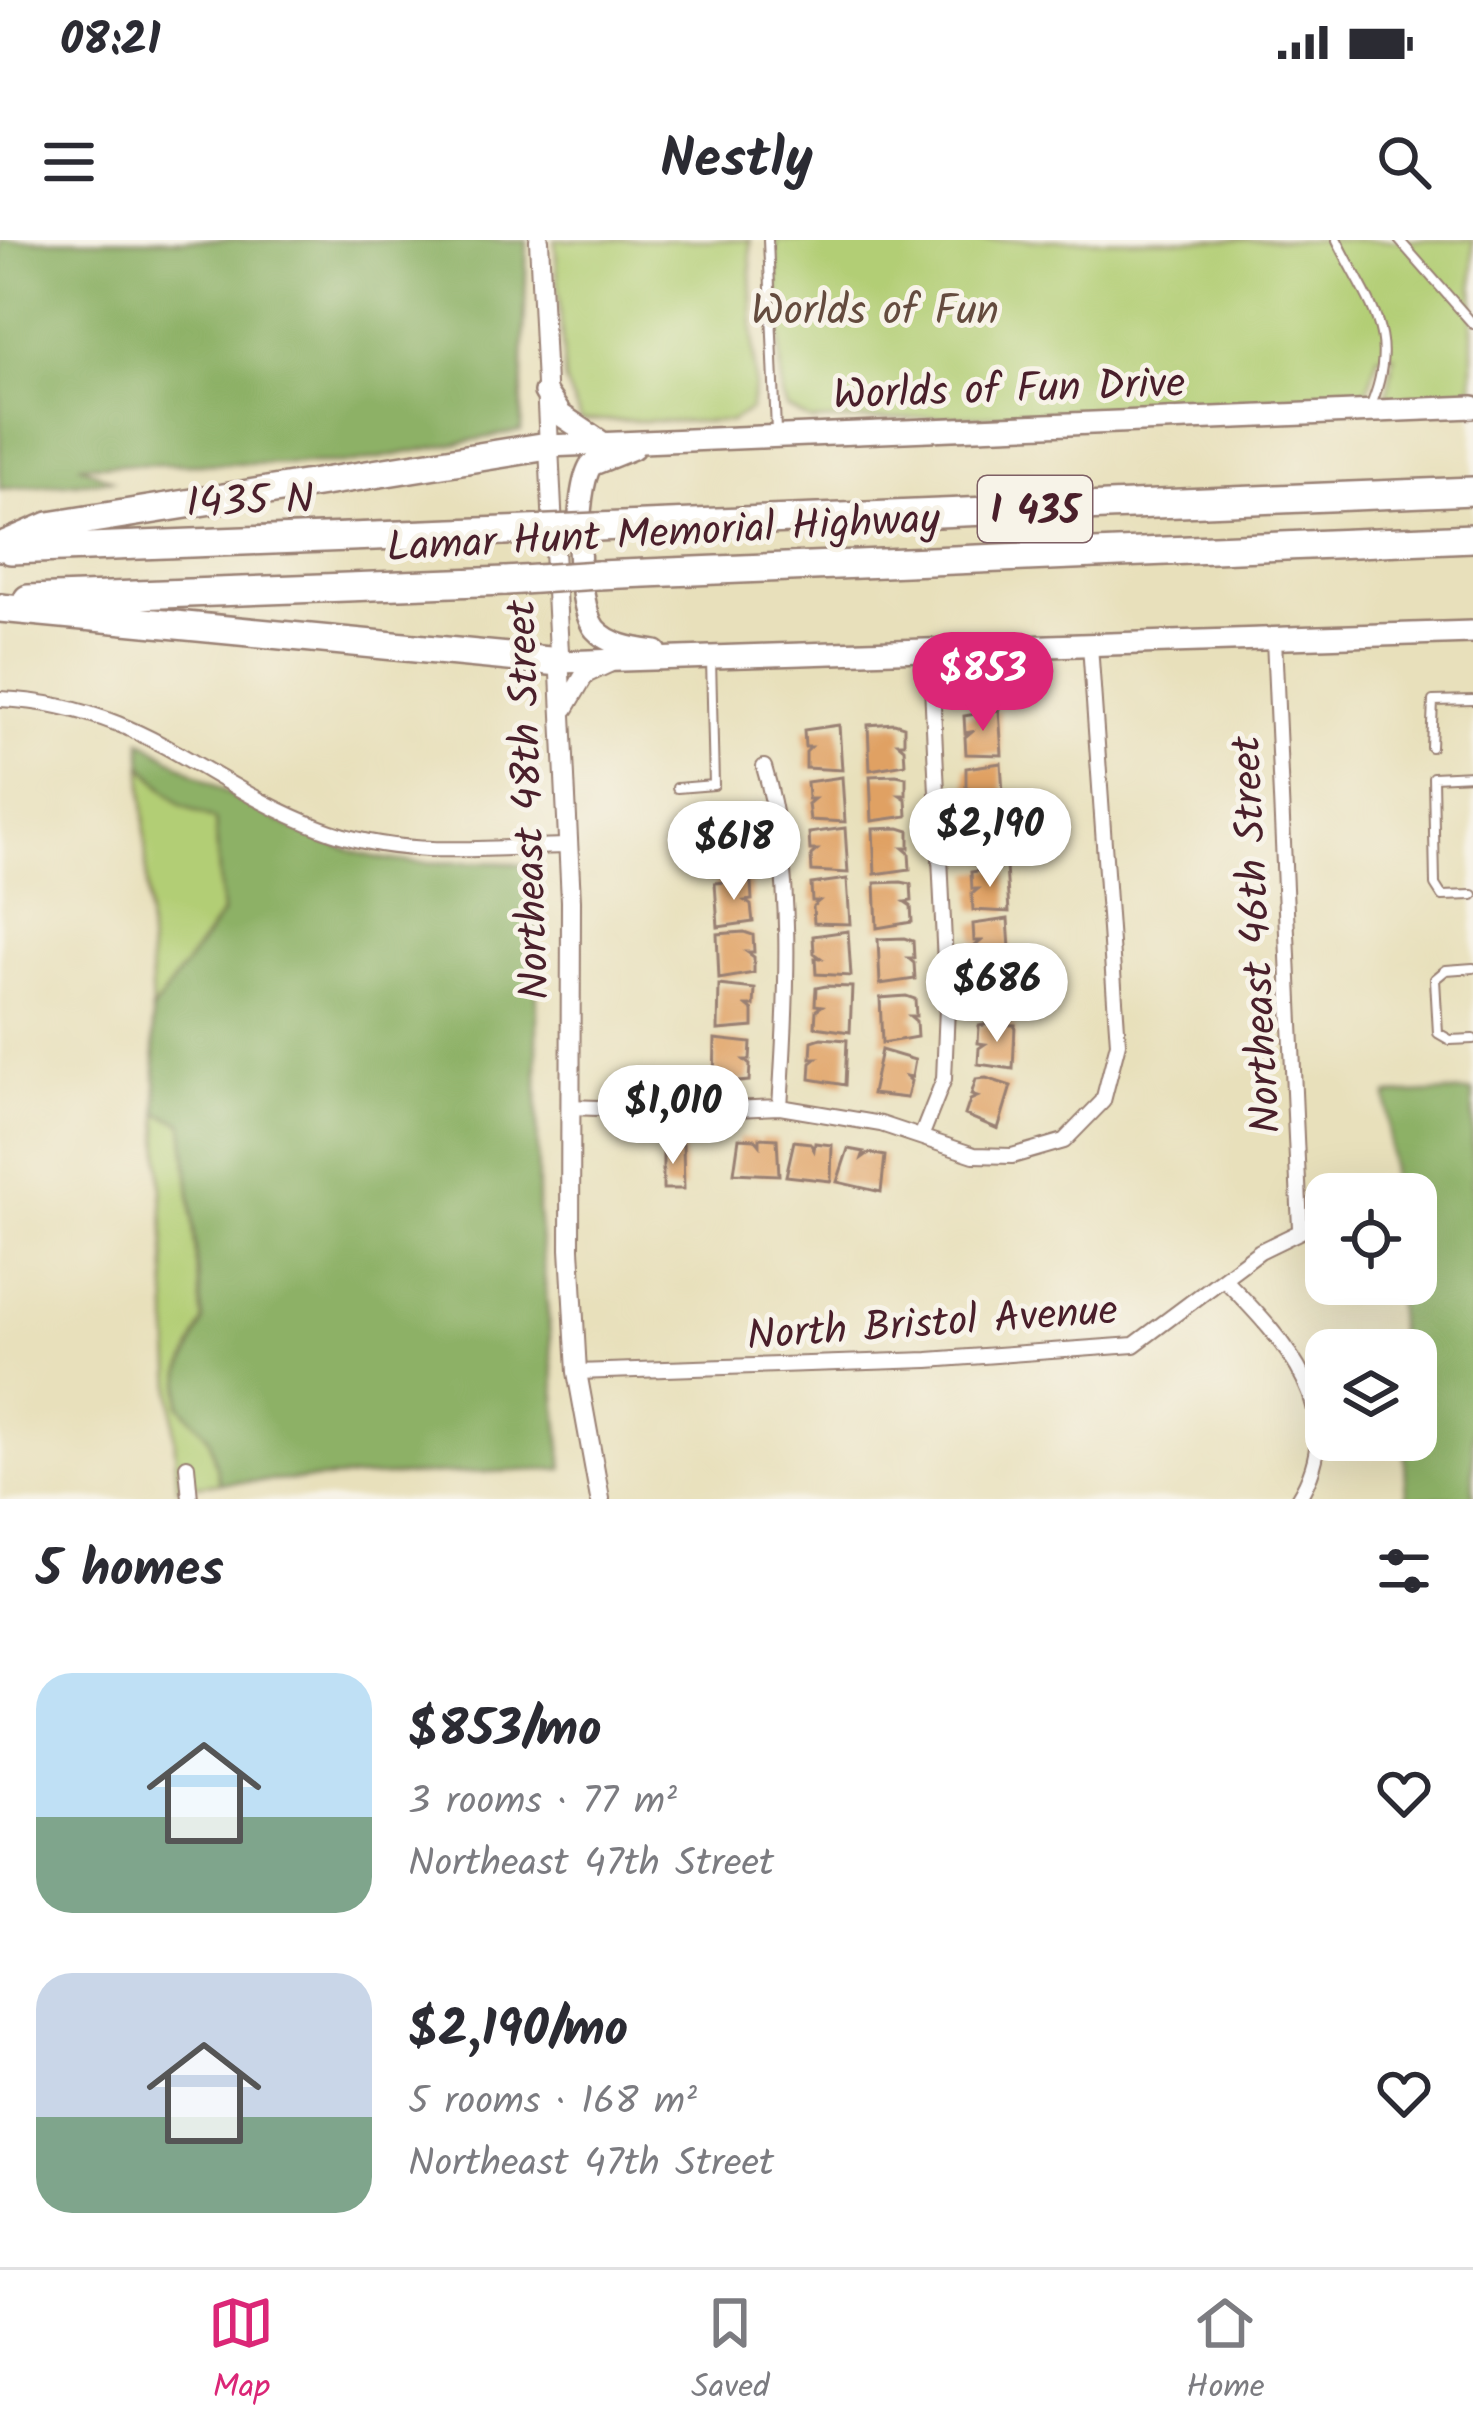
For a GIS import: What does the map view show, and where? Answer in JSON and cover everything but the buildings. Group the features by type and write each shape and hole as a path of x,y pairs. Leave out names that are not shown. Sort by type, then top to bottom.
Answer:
{"highway":[{"path":"0,549 49,526 548,446"},
{"name":"Lamar Hunt Memorial Highway","path":"504,531 1473,491"},
{"name":"I435 N","path":"0,549 504,531"},
{"name":"Lamar Hunt Memorial Highway","path":"0,604 1473,538"},
{"path":"0,604 560,662"}],"main road":[{"path":"544,392 561,415 602,442"},
{"name":"Worlds of Fun Drive","path":"548,446 1473,407"},
{"path":"662,438 609,455 585,474 580,488 584,600 593,626 609,640 699,658"},
{"path":"560,662 1473,632"}],"street":[{"name":"Northeast 48th Street","path":"539,240 563,712 577,1372 600,1499"},
{"name":"Northeast 46th Street","path":"1274,639 1300,1228"},
{"path":"569,1107 780,1107 881,1124 974,1155 1012,1156 1064,1141 1103,1101 1118,1043 1090,645"},
{"path":"932,685 945,651"},
{"path":"918,652 932,685 946,1007 944,1079 921,1137"},
{"path":"563,712 585,674 609,663"},
{"path":"0,699 69,708 127,725 289,814 353,839 421,850 566,846"},
{"path":"764,766 776,807 785,976 780,1107"},
{"name":"North Bristol Avenue","path":"577,1372 928,1360 1134,1345 1305,1226"},
{"path":"1224,1279 1263,1318 1318,1412 1320,1453 1298,1499"},
{"path":"187,1466 190,1499"}],"lane":[{"path":"768,240 776,433"},
{"path":"1337,240 1386,345 1384,376 1368,413"},
{"path":"1399,240 1473,324"},
{"path":"677,788 714,785 699,658"},
{"path":"1431,747 1433,701 1473,700"},
{"path":"1473,775 1433,777 1435,885 1442,896 1473,895"},
{"path":"1473,968 1446,970 1435,979 1438,1033 1450,1040 1473,1039"}],"green space":[{"path":"0,240 527,240 521,431 354,463 79,465 112,480 0,489"},
{"path":"555,240 750,240 755,386 750,410 730,422 581,420 565,382"},
{"name":"Worlds of Fun","path":"776,240 1473,240 1473,394 1386,399 1394,355 1378,356 1367,392 1356,405 811,421 787,408 782,395"},
{"path":"141,740 265,814 333,845 399,861 536,868 538,1212 563,1469 220,1483 209,1438 180,1405 182,1371 203,1322 183,1123 158,1113 152,1011 222,914 215,820 180,804 143,766"},
{"path":"142,766 180,804 215,820 222,914 152,1011"},
{"path":"1473,1091 1473,1499 1407,1499 1405,1461 1437,1461 1437,1329 1398,1329 1397,1305 1437,1305 1437,1173 1391,1173 1387,1095"},
{"path":"158,1113 183,1123 203,1322 182,1371 180,1405 209,1438 220,1483 177,1488"}]}
